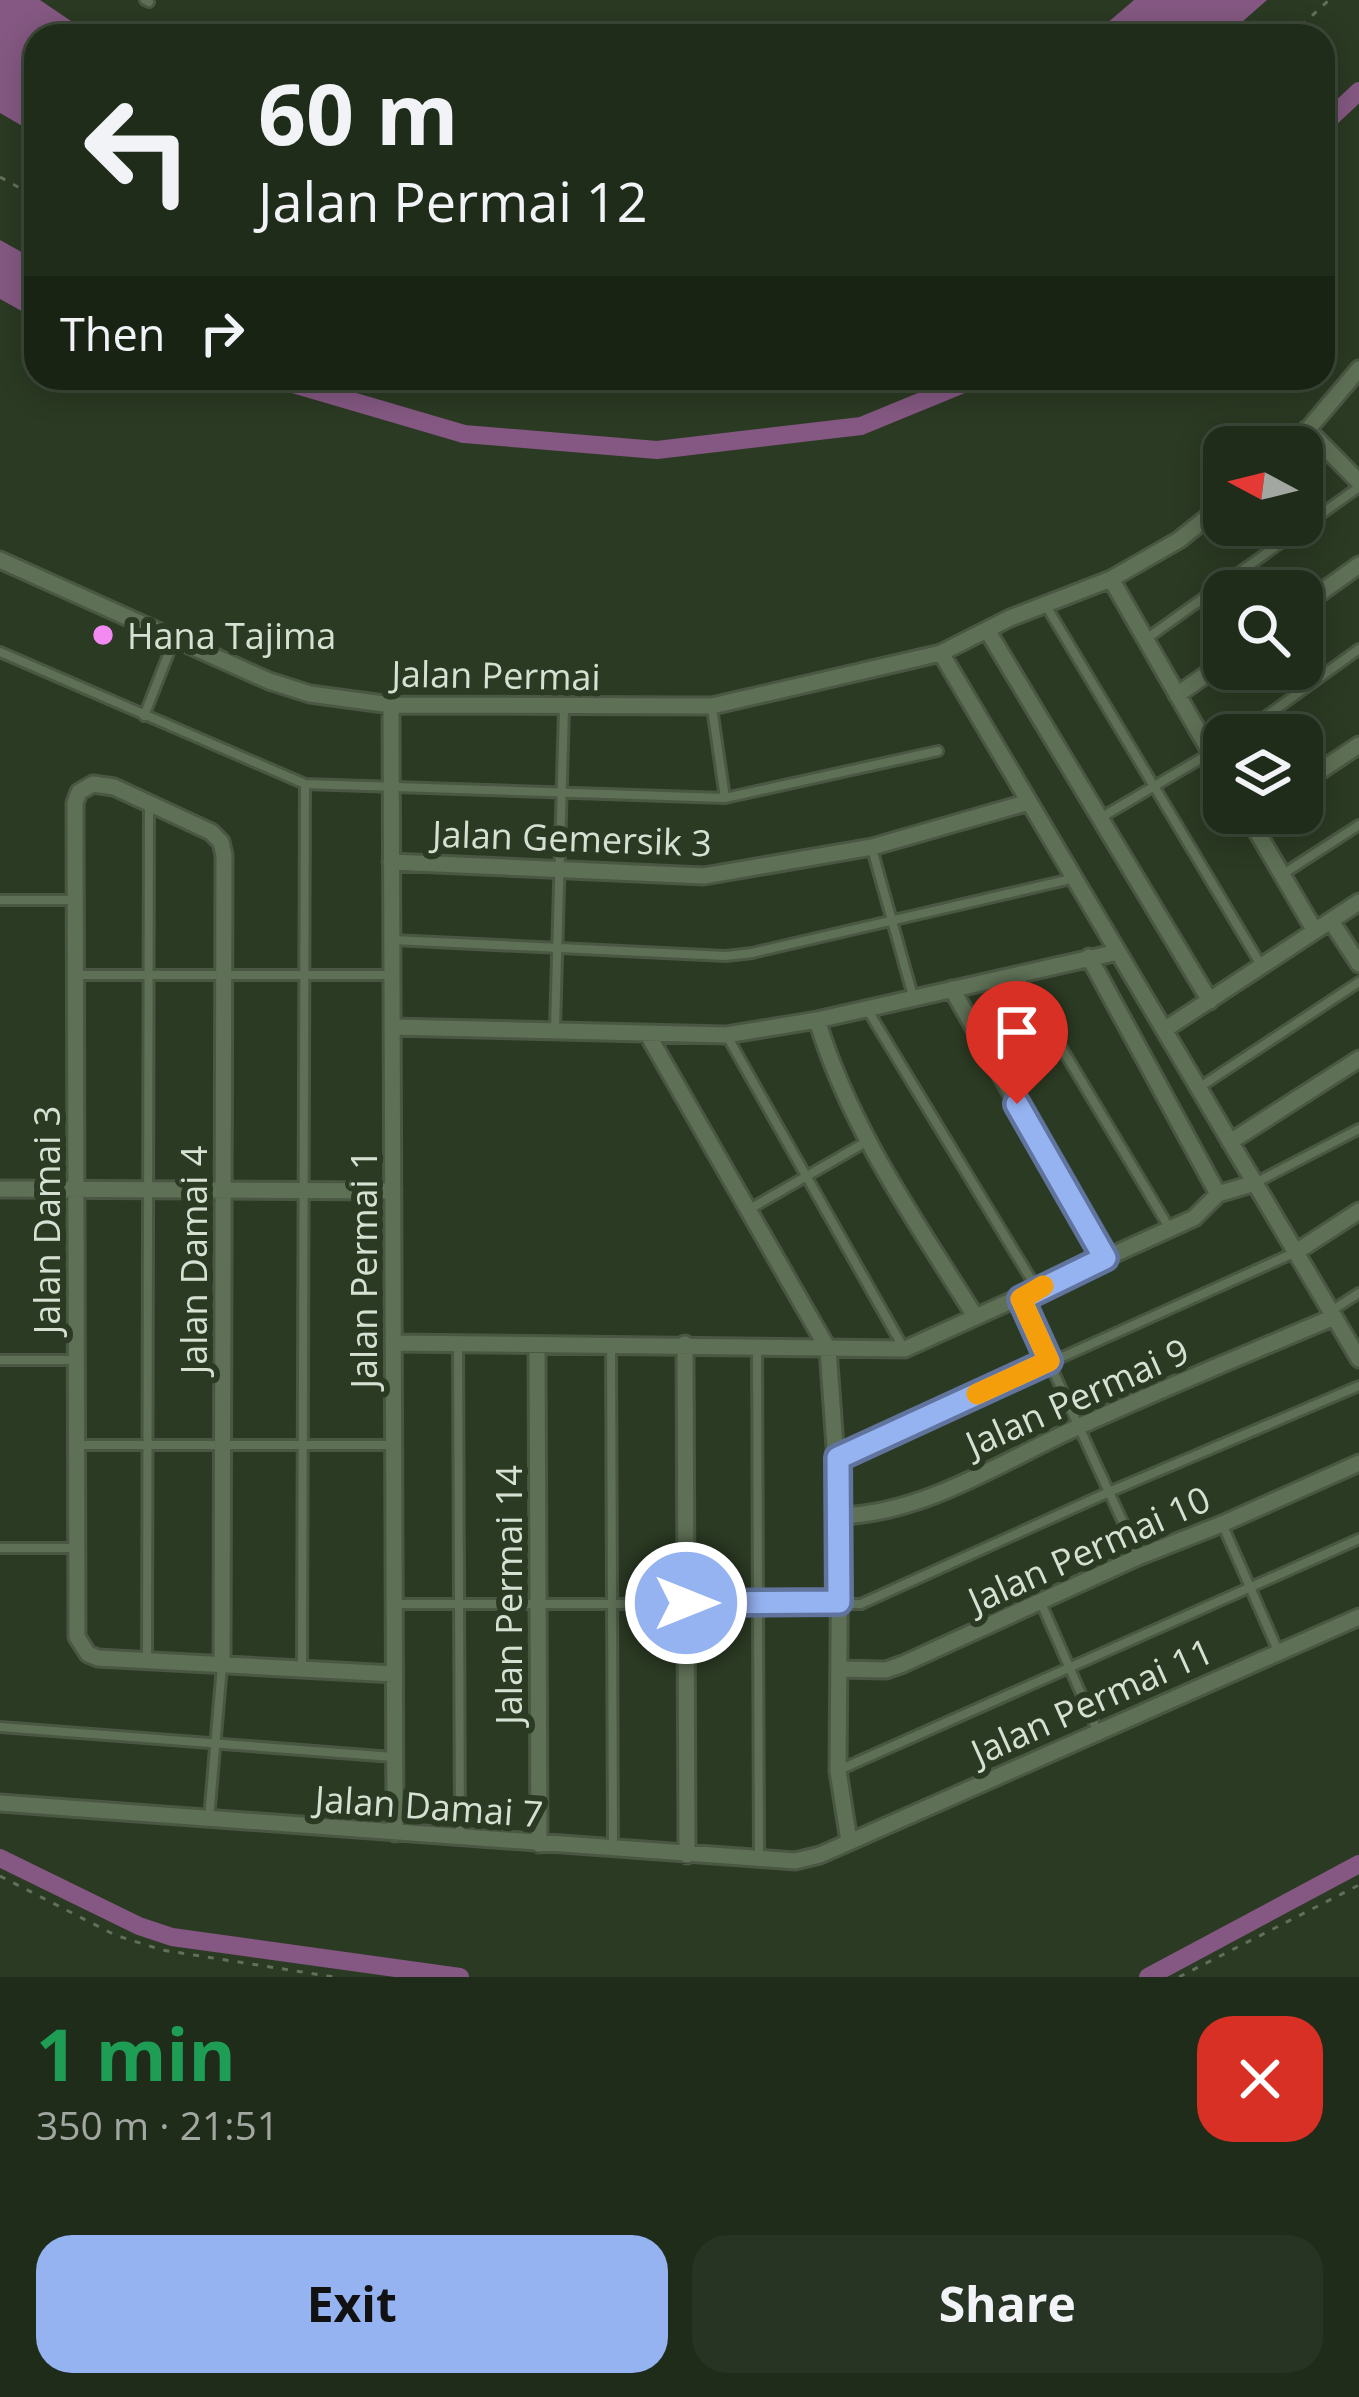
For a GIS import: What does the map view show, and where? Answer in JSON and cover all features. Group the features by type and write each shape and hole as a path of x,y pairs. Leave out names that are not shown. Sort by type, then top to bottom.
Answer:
{"street":[{"path":"1310,426 1355,380"},
{"path":"1323,446 1359,484"},
{"name":"Jalan Permai","path":"0,560 268,682 310,694 391,705 712,706 941,653 1112,579 1203,520"},
{"path":"1323,591 1359,565"},
{"path":"1112,579 1177,695 1203,730"},
{"path":"987,630 1210,1001"},
{"path":"941,653 1359,1359"},
{"path":"1177,695 1203,677"},
{"name":"Jalan Permai 1","path":"391,705 395,1833"},
{"path":"1323,769 1359,746"},
{"name":"Jalan Damai 3","path":"147,1660 88,1654 77,1636 75,802 86,787 114,788 149,807"},
{"name":"Jalan Gemersik 3","path":"392,862 704,876 872,848 1029,802"},
{"name":"Jalan Damai 4","path":"149,807 211,832 224,855 222,1665"},
{"path":"1261,834 1315,931"},
{"path":"1164,1030 1359,902"},
{"path":"1331,921 1359,964"},
{"path":"392,1027 726,1035 817,1020 1118,952"},
{"path":"1089,957 1218,1194"},
{"path":"952,988 1105,1258"},
{"path":"817,1020 832,1070 866,1142 975,1316"},
{"path":"648,1035 828,1348 840,1516 838,1771 849,1841"},
{"path":"1230,1142 1359,1059"},
{"path":"393,1343 904,1348 1194,1218 1218,1194 1255,1183"},
{"path":"0,1189 393,1191"},
{"path":"1295,1252 1359,1211"},
{"name":"Jalan Permai 9","path":"840,1516 873,1515 915,1504 1332,1314"},
{"path":"685,1344 687,1855"},
{"name":"Jalan Permai 14","path":"537,1345 539,1844"},
{"name":"Jalan Permai 10","path":"839,1669 886,1670 1359,1463"},
{"name":"Jalan Permai 11","path":"849,1841 1359,1617"},
{"path":"147,1660 394,1674"},
{"name":"Jalan Damai 7","path":"0,1803 795,1861 849,1841"}],"lane":[{"path":"1144,640 1359,484"},
{"path":"1046,604 1262,966"},
{"path":"144,716 175,637"},
{"path":"1269,714 1359,649"},
{"path":"0,652 305,784 724,799 938,752"},
{"path":"712,706 724,799"},
{"path":"555,1031 564,707"},
{"path":"1100,818 1203,757"},
{"path":"302,1669 305,784"},
{"path":"147,1660 149,807"},
{"path":"1282,874 1359,825"},
{"path":"872,848 913,998"},
{"path":"392,940 739,955 1075,878"},
{"path":"0,900 75,900"},
{"path":"1017,974 1170,1229"},
{"path":"75,975 392,975"},
{"path":"1198,1088 1359,982"},
{"path":"866,1008 1037,1289"},
{"path":"726,1035 904,1348"},
{"path":"1255,1183 1359,1129"},
{"path":"747,1210 866,1142"},
{"path":"838,1458 1295,1252"},
{"path":"1332,1314 1359,1293"},
{"path":"1021,1299 1138,1557"},
{"path":"458,1344 460,1838"},
{"path":"611,1344 613,1850"},
{"path":"758,1344 759,1859"},
{"path":"0,1360 76,1360"},
{"path":"394,1604 860,1604 1359,1386"},
{"path":"76,1444 394,1445"},
{"path":"1222,1524 1279,1653"},
{"path":"838,1771 1359,1539"},
{"path":"0,1548 76,1548"},
{"path":"1041,1603 1097,1731"},
{"path":"209,1820 222,1665"},
{"path":"0,1727 395,1757"}],"path":[{"path":"1303,24 1329,0"},
{"path":"0,1876 115,1935 146,1945 334,1977"},
{"path":"1179,1977 1359,1885"}],"shaded area":[{"path":"0,0 40,0 75,24 24,24 24,127 0,113"},
{"path":"1134,0 1267,0 1240,24 1106,24"},
{"path":"0,240 24,253 24,312 0,299"}],"waterway":[{"path":"1335,114 1359,91"},
{"path":"314,390 464,434 657,450 861,426 949,390"},
{"path":"0,1858 139,1926 172,1937 460,1977"},
{"path":"1148,1977 1359,1864"}],"slow traffic":[{"path":"977,1394 1049,1361 1021,1299 1043,1286"}],"place":[{"name":"Hana Tajima","path":"103,635"}],"route":[{"path":"686,1603 839,1602 838,1458 1049,1361 1021,1299 1105,1258 1017,1104"}]}
